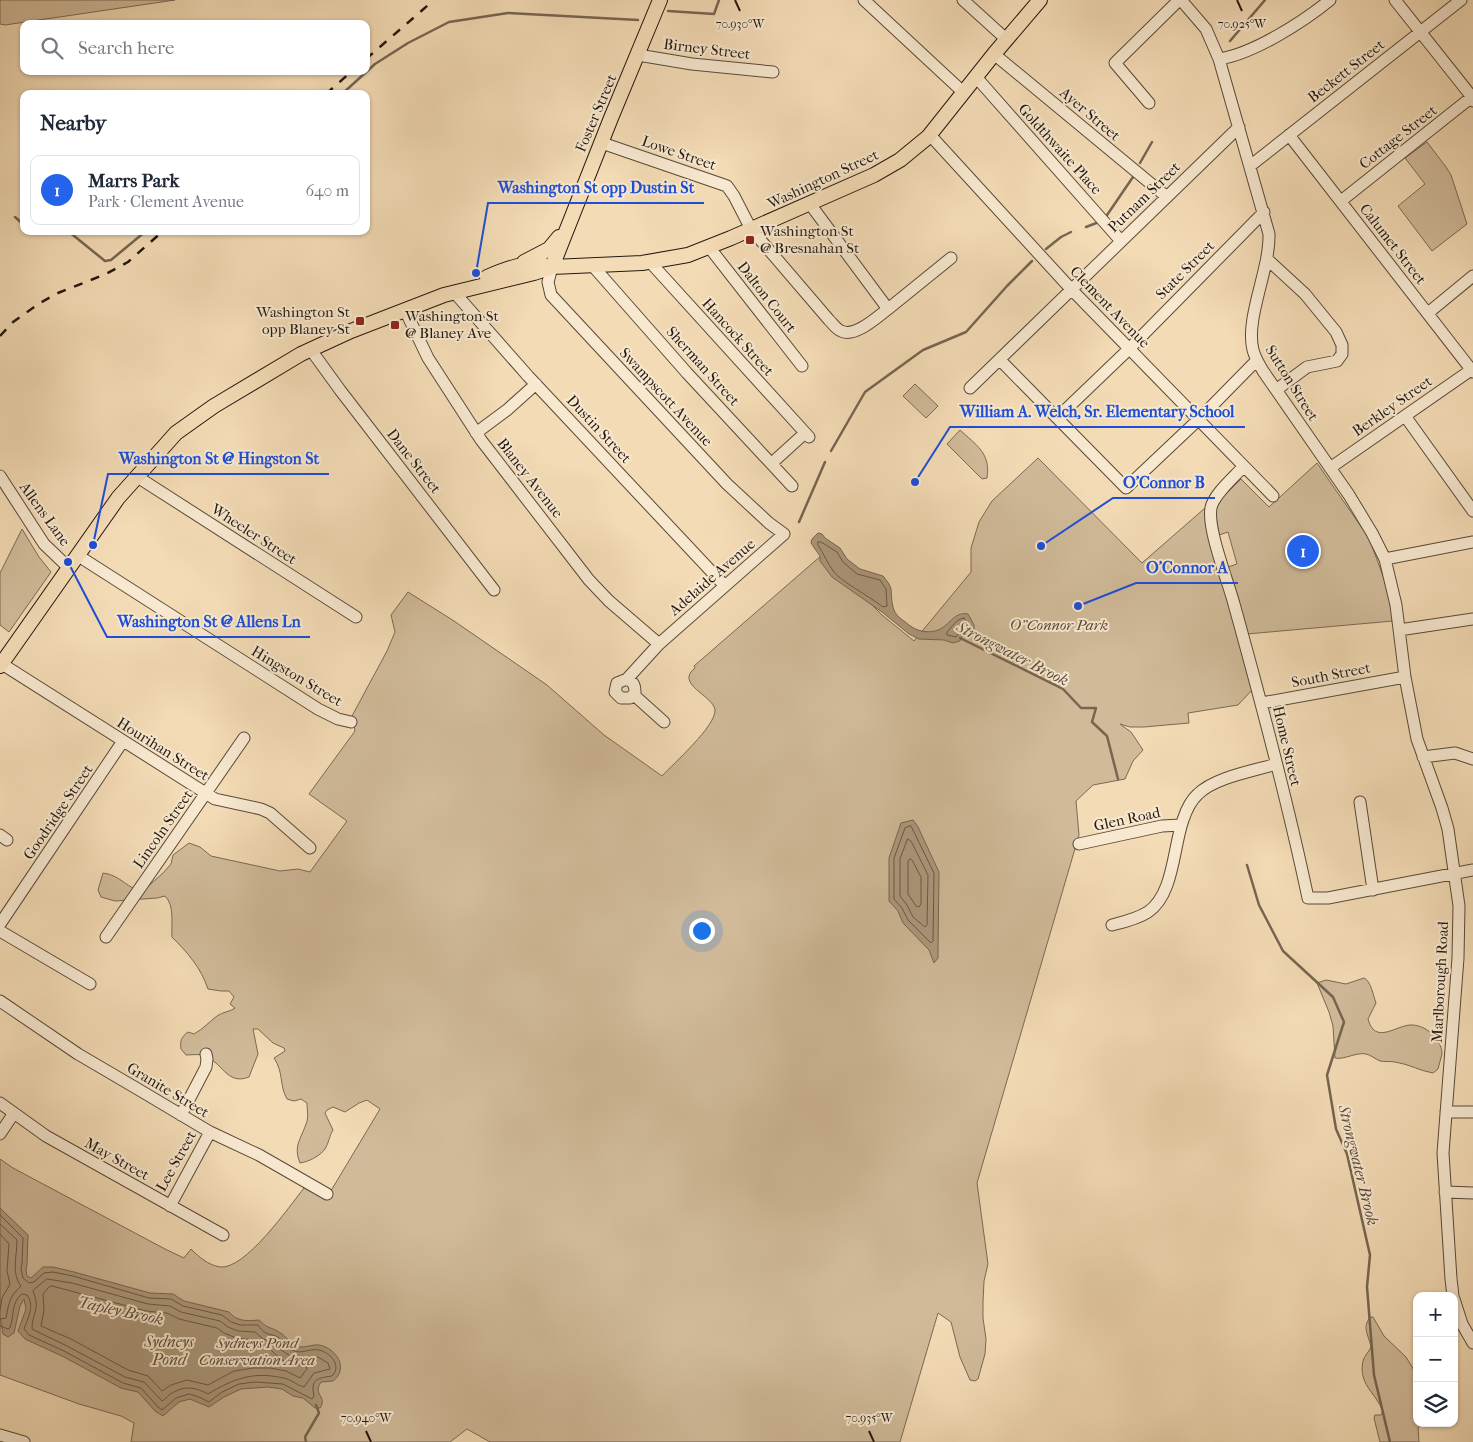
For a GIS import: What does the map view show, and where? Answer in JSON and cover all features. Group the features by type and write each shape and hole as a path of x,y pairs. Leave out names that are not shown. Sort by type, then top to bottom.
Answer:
{"main road":[{"name":"Foster Street","path":"552,267 660,0"},
{"name":"Washington Street","path":"1,665 118,498 172,437 188,423 270,372 311,350 351,331 512,268 538,264 552,267 650,262 683,256 709,247 810,204 882,171 909,154 930,134 1006,39 1040,0"},
{"path":"512,268 549,249 568,224"},
{"name":"Washington Street","path":"454,292 521,277 552,267"}],"street":[{"path":"864,0 964,93"},
{"path":"963,0 1006,39"},
{"path":"1149,103 1115,63 1180,0"},
{"name":"Sutton Street","path":"1180,0 1206,29 1219,59 1269,234 1267,259 1252,328 1252,343 1257,360 1366,522 1385,558 1392,585 1405,677"},
{"path":"1219,59 1230,57 1259,45 1308,16 1330,0"},
{"path":"1395,0 1473,98"},
{"name":"Beckett Street","path":"1250,166 1461,0"},
{"name":"Ayer Street","path":"994,54 1167,197"},
{"name":"Birney Street","path":"638,55 692,64 773,72"},
{"name":"Goldthwaite Place","path":"976,77 1121,240"},
{"name":"Cottage Street","path":"1341,201 1473,98"},
{"name":"Putnam Street","path":"970,388 1239,127"},
{"name":"Clement Avenue","path":"930,134 1071,289 1273,496"},
{"name":"Calumet Street","path":"1290,135 1472,371"},
{"name":"Lowe Street","path":"602,142 727,186 751,229 829,320 841,331 847,333 855,331 888,309"},
{"path":"810,204 888,309 951,258"},
{"name":"State Street","path":"1057,418 1129,349 1264,212"},
{"name":"Dalton Court","path":"709,247 802,366"},
{"path":"1267,259 1305,294 1336,332 1342,344 1342,354 1338,361 1307,367 1276,390"},
{"name":"Hancock Street","path":"650,262 807,435 772,463"},
{"name":"Sherman Street","path":"592,265 681,366 792,486"},
{"name":"Swampscott Avenue","path":"552,267 548,282 551,295 727,484 769,523 784,534"},
{"path":"1428,313 1473,276"},
{"name":"Dustin Street","path":"454,292 536,384 724,585"},
{"name":"Blaney Avenue","path":"405,310 428,358 476,433 589,580 609,601 659,644"},
{"name":"Dane Street","path":"311,350 494,590"},
{"path":"1000,360 1126,488 1198,420 1257,360"},
{"name":"Berkley Street","path":"1330,468 1472,371"},
{"path":"476,433 507,410 536,384"},
{"path":"1404,416 1473,511"},
{"name":"Home Street","path":"1243,467 1213,502 1210,514 1213,533 1230,586 1262,704 1308,898 1328,898 1473,870"},
{"name":"Allens Lane","path":"0,476 44,544 68,567"},
{"name":"Wheeler Street","path":"136,476 356,617"},
{"name":"Adelaide Avenue","path":"627,679 659,644 784,534"},
{"path":"1385,558 1473,542"},
{"name":"Hingston Street","path":"77,555 318,709 338,720 351,722"},
{"path":"1399,630 1473,619"},
{"name":"Hourihan Street","path":"1,665 215,800 270,812 310,848"},
{"name":"South Street","path":"1262,704 1405,677"},
{"name":"Marlborough Road","path":"1405,677 1414,726 1423,757 1446,818 1459,906 1458,958 1443,1153 1453,1292"},
{"path":"627,679 632,681 635,686 634,695 630,698 621,698 615,692 617,683 627,679"},
{"path":"634,695 664,722"},
{"name":"Lincoln Street","path":"106,937 244,738"},
{"name":"Goodridge Street","path":"0,924 123,742"},
{"path":"1423,757 1456,753 1473,759"},
{"path":"1112,925 1140,916 1159,901 1170,874 1181,825 1190,803 1198,793 1226,779 1276,764"},
{"path":"1360,802 1373,890"},
{"name":"Glen Road","path":"1079,844 1162,826 1181,825"},
{"path":"0,931 90,984"},
{"name":"Granite Street","path":"0,1001 78,1054 181,1115 210,1132 259,1155 327,1194"},
{"path":"181,1115 206,1067 206,1054"},
{"name":"May Street","path":"0,1103 46,1136 223,1235"},
{"path":"1446,1112 1473,1112"},
{"path":"0,1134 14,1113"},
{"name":"Lee Street","path":"170,1206 210,1132"},
{"path":"1445,1192 1473,1193"},
{"path":"1458,1312 1473,1344"},
{"path":"0,1435 24,1442"}],"green space":[{"path":"0,0 175,0 39,20 20,20 20,23 5,25 0,24"},
{"path":"1427,142 1451,175 1467,224 1432,251 1398,206 1425,184 1405,158"},
{"path":"915,384 938,406 926,418 903,396"},
{"path":"960,430 981,450 987,462 987,478 982,479 947,444"},
{"path":"1038,458 1142,563 1205,508 1252,690 1238,705 1188,713 1189,723 1144,727 1130,727 1120,724 1131,732 1143,750 1133,761 1125,779 1093,785 1076,801 1079,835 977,1183 988,1264 984,1281 983,1302 986,1339 985,1354 978,1379 975,1381 970,1380 960,1357 951,1322 938,1313 900,1442 490,1442 467,1429 450,1442 131,1442 134,1423 121,1416 79,1404 0,1375 0,1159 13,1168 165,1249 184,1258 191,1249 208,1263 220,1267 230,1265 242,1259 254,1248 266,1236 304,1188 326,1199 380,1109 367,1100 345,1112 333,1107 327,1110 325,1113 333,1130 326,1147 317,1156 300,1163 297,1152 300,1138 307,1122 307,1103 301,1099 294,1101 287,1099 274,1058 285,1051 284,1048 273,1043 258,1029 253,1029 258,1054 249,1077 241,1079 230,1076 209,1058 202,1055 186,1055 181,1049 182,1037 188,1032 194,1034 219,1015 235,1008 230,1004 234,997 229,991 208,989 202,974 193,961 172,937 172,915 170,905 165,896 115,901 101,897 98,890 103,873 109,874 133,888 143,891 171,864 173,855 189,843 200,847 211,856 280,871 298,869 310,872 347,821 309,794 355,731 352,716 387,651 395,632 391,615 408,592 547,685 604,735 662,776 702,734 714,717 715,710 713,705 692,685 689,679 690,674 695,668 694,666 822,555 882,615 914,641 971,572 971,548 979,522 992,501"},
{"path":"1317,463 1369,538 1387,587 1393,621 1247,634 1228,567 1237,564 1228,532 1219,535 1215,509 1221,499 1241,479 1269,507"},
{"path":"22,529 39,557 51,572 9,632 0,625 0,573"},
{"path":"1364,978 1370,985 1376,1003 1368,1019 1371,1027 1380,1033 1410,1025 1416,1025 1427,1030 1436,1038 1442,1054 1438,1069 1433,1073 1400,1063 1380,1061 1366,1054 1335,1058 1333,1026 1317,983 1326,980 1346,984"},
{"path":"1373,1317 1384,1336 1406,1357 1413,1368 1413,1427 1419,1427 1419,1442 1380,1442 1374,1418 1375,1415 1381,1415 1383,1411 1365,1382 1362,1369 1364,1359 1371,1347 1366,1331 1368,1320"}],"water":[{"path":"818,533 840,548 847,559 860,569 883,576 890,587 895,612 912,627 922,631 935,631 944,627 958,615 968,614 974,625 974,631 963,635 960,641 953,643 944,640 919,639 909,634 882,612 832,577 820,561 820,556 811,543"},
{"path":"913,820 939,872 938,958 934,963 929,950 903,923 898,911 889,901 889,858 901,823"},
{"name":"Sydneys Pond","path":"0,1208 28,1235 26,1269 27,1276 31,1278 43,1267 53,1267 150,1293 173,1294 184,1301 229,1312 239,1319 247,1321 259,1320 282,1334 296,1346 319,1345 331,1350 339,1360 340,1371 338,1376 333,1381 321,1382 318,1390 322,1401 320,1408 315,1408 303,1398 293,1396 282,1389 268,1387 241,1389 209,1407 190,1399 179,1402 163,1416 155,1411 138,1392 121,1388 62,1356 25,1339 18,1331 26,1309 24,1299 20,1306 14,1333 8,1337 3,1334 0,1317"}],"waterway":[{"path":"668,11 714,14 719,0"},
{"name":"Strongwater Brook","path":"1230,41 1265,0"},
{"path":"370,69 408,43 449,22 508,13 638,20"},
{"path":"346,90 363,75"},
{"name":"Strongwater Brook","path":"1140,163 1152,142"},
{"name":"Strongwater Brook","path":"1105,218 1133,177"},
{"path":"15,217 20,221"},
{"name":"Strongwater Brook","path":"1086,227 1099,222"},
{"name":"Strongwater Brook","path":"1046,249 1071,232"},
{"path":"73,235 105,261 111,260 141,235"},
{"name":"Strongwater Brook","path":"831,451 865,392 923,350 966,332 1032,261"},
{"name":"Strongwater Brook","path":"799,522 825,462"},
{"name":"Strongwater Brook","path":"960,638 1063,689 1081,708 1096,708 1092,722 1107,736 1118,779"},
{"name":"Strongwater Brook","path":"1247,865 1259,905 1283,951 1333,997 1344,1022 1327,1075 1336,1129 1347,1154 1370,1255 1367,1287 1374,1375 1390,1442"},
{"name":"Tapley Brook","path":"306,1442 305,1437 319,1413 316,1405"}],"railway":[{"path":"370,56 434,0"},
{"path":"331,90 347,75"},
{"path":"0,336 13,322 40,303 58,293 106,274 128,262 158,235"}],"place":[{"name":"Washington St @ Bresnahan St","path":"750,240"},
{"name":"Washington St opp Dustin St","path":"476,273"},
{"name":"Washington St opp Blaney St","path":"360,321"},
{"name":"Washington St @ Blaney Ave","path":"395,325"},
{"name":"William A. Welch, Sr. Elementary School","path":"915,482"},
{"name":"Washington St @ Hingston St","path":"93,545"},
{"name":"O'Connor B","path":"1041,546"},
{"name":"Marrs Park","path":"1303,551"},
{"name":"Washington St @ Allens Ln","path":"68,562"},
{"name":"O'Connor A","path":"1078,606"}],"park label":[{"name":"O\"Connor Park","path":"1059,625"},
{"name":"Sydneys Pond Conservation Area","path":"257,1352"}]}
